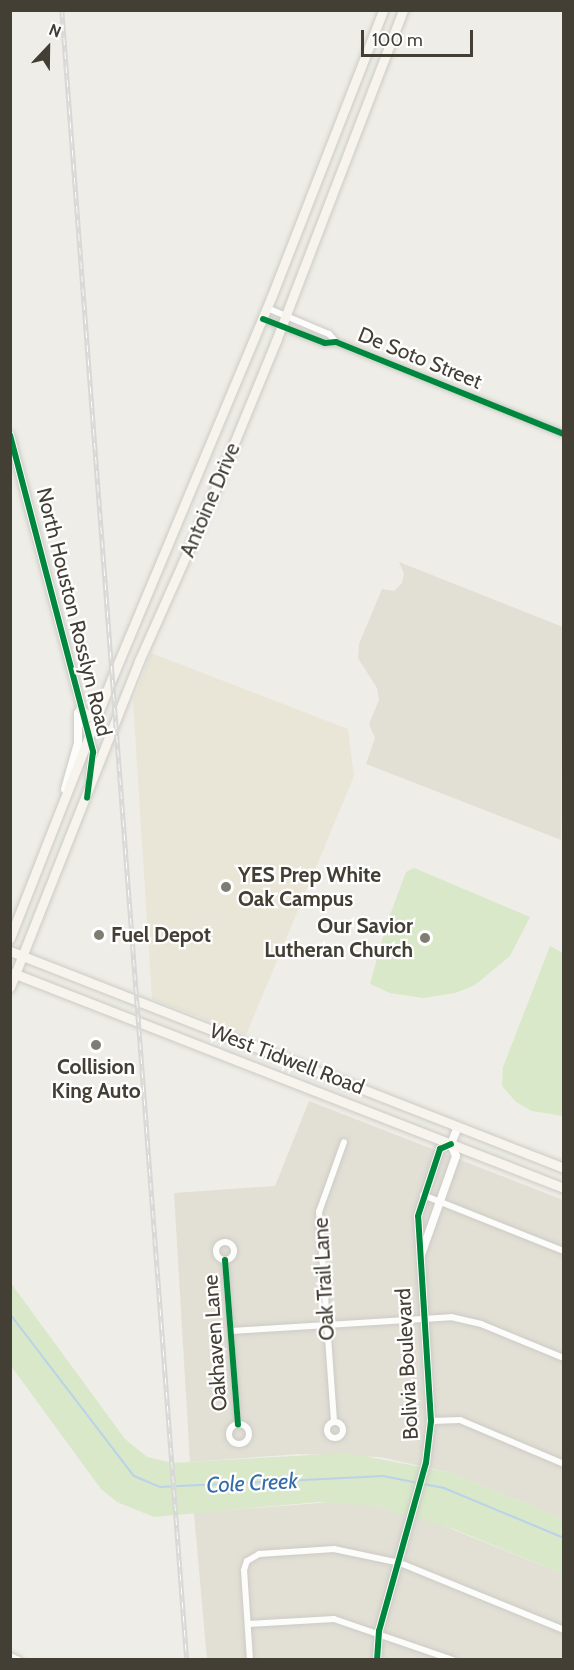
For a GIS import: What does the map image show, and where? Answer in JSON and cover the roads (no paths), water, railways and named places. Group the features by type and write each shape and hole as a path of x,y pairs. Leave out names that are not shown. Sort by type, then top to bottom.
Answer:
{"main road":[{"name":"Antoine Drive","path":"10,938 100,708 263,319 383,10"},
{"name":"Antoine Drive","path":"10,987 13,973 23,956 87,798 139,661 212,497 282,326 403,10"},
{"path":"79,706 88,716 100,708"},
{"path":"51,831 70,840"},
{"name":"West Tidwell Road","path":"10,951 564,1168"},
{"name":"West Tidwell Road","path":"13,973 564,1188"},
{"path":"111,1011 117,993"},
{"path":"227,1055 234,1039"},
{"path":"329,1096 336,1078"}],"street":[{"name":"De Soto Street","path":"267,308 329,334 336,342 564,434"},
{"name":"De Soto Street","path":"263,319 325,344 336,342"},
{"name":"North Houston Rosslyn Road","path":"10,435 44,556 79,706 93,752 87,798"},
{"name":"North Houston Rosslyn Road","path":"62,805 78,743 79,706"},
{"name":"Bolivia Boulevard","path":"377,1659 379,1631 423,1476 431,1421 416,1229 423,1195 440,1149 451,1144 458,1127"},
{"name":"Oak Trail Lane","path":"334,1421 319,1212 344,1142"},
{"name":"Bolivia Boulevard","path":"420,1259 456,1156 451,1144"},
{"path":"423,1195 564,1251"},
{"name":"Oakhaven Lane","path":"225,1260 238,1424"},
{"path":"231,1331 424,1317 467,1320 564,1358"},
{"path":"431,1421 460,1420 564,1464"},
{"path":"250,1659 244,1570 252,1556 267,1554 334,1549 400,1563 564,1630"},
{"path":"248,1624 334,1619 379,1631 443,1658 453,1659"},
{"path":"10,1656 19,1659"}],"waterway":[{"name":"Cole Creek","path":"10,1314 134,1476 160,1487 383,1476 444,1488 564,1538"}],"railway":[{"path":"62,10 187,1660"}],"place":[{"name":"YES Prep White Oak Campus","path":"226,887"},
{"name":"Fuel Depot","path":"99,935"},
{"name":"Our Savior Lutheran Church","path":"425,938"},
{"name":"Collision King Auto","path":"96,1045"}]}
